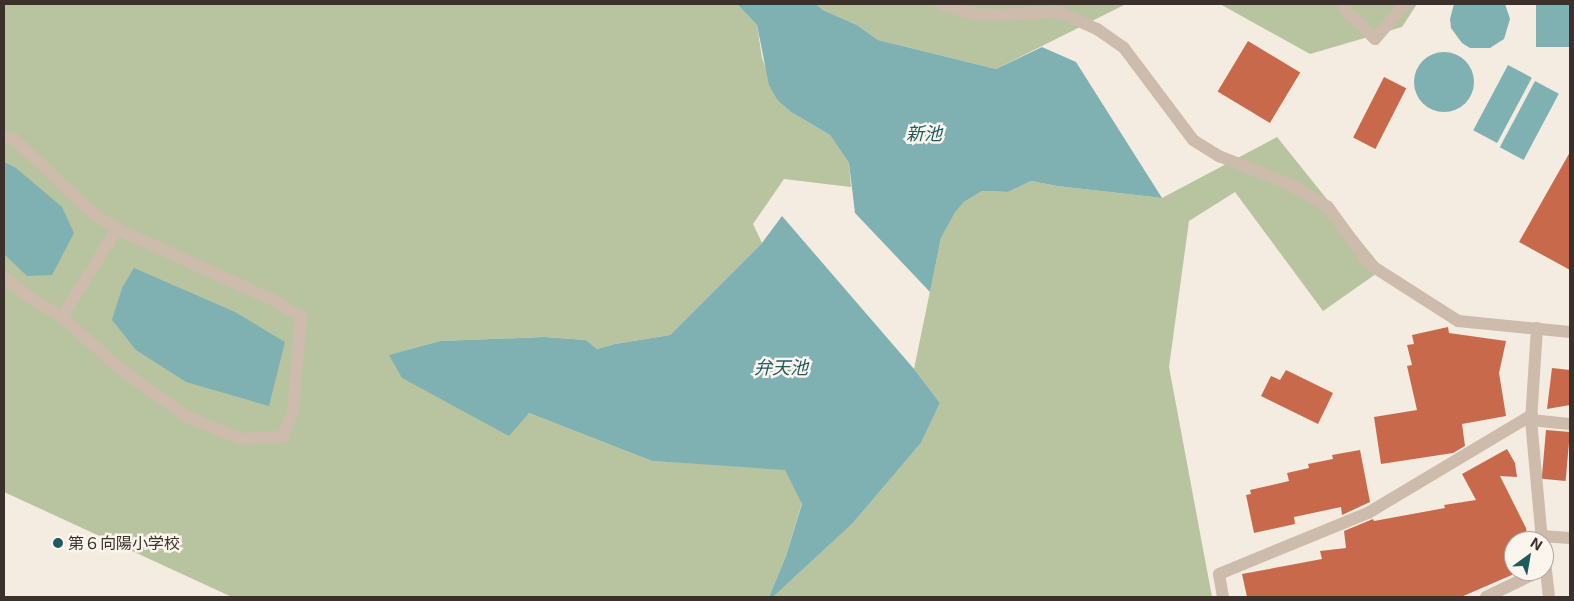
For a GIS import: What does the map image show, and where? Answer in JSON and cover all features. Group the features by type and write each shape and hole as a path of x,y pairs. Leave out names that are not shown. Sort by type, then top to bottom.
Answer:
{"street":[{"path":"941,4 972,14 1060,12 1097,29 1124,48 1193,140 1218,156 1291,185 1328,208 1369,264 1458,321 1570,332"},
{"path":"1344,4 1346,10 1375,38 1405,4"},
{"path":"4,138 13,138 95,216 117,229 277,302 301,317 293,410 283,437 241,439 189,418 119,368 62,317 4,277"},
{"path":"62,317 117,229"},
{"path":"1538,328 1531,418 1541,531"},
{"path":"1223,597 1219,574 1368,513 1531,418 1570,424"},
{"path":"1554,539 1570,538"},
{"path":"1486,597 1519,581"},
{"path":"1546,581 1549,597"}],"green space":[{"path":"4,4 737,4 757,25 762,58 778,101 791,112 830,135 849,163 851,187 784,179 753,224 762,243 670,335 615,344 597,349 586,340 544,337 440,341 390,355 529,413 652,461 785,469 802,503 786,556 769,597 232,597 4,492"},
{"path":"816,4 1126,4 996,69 878,40 857,25 823,10"},
{"path":"1220,4 1417,4 1402,27 1310,54"},
{"path":"1277,137 1383,269 1323,311 1235,192 1189,221 1169,367 1212,597 773,597 852,524 921,443 940,403 914,369 941,238 954,212 964,202 982,191 1008,192 1031,181 1057,186 1162,198"}],"water":[{"name":"新池","path":"737,4 816,4 823,10 857,25 878,40 996,69 1042,47 1076,62 1162,198 1057,186 1031,181 1008,192 982,191 964,202 955,212 941,238 930,292 855,213 849,163 830,135 791,112 778,101 769,85 757,25"},
{"path":"1454,4 1505,4 1510,19 1504,39 1490,48 1470,48 1462,43 1451,28 1450,19"},
{"path":"1536,4 1569,4 1569,47 1536,47"},
{"path":"1444,52 1461,57 1469,65 1474,82 1469,99 1461,107 1444,112 1427,107 1419,99 1414,82 1419,65 1427,57"},
{"path":"1508,65 1532,78 1497,143 1473,130"},
{"path":"1535,81 1559,94 1524,160 1500,147"},
{"path":"4,162 16,168 62,207 74,233 52,275 27,276 4,254"},
{"name":"弁天池","path":"782,216 914,369 940,403 921,443 852,524 773,597 769,597 786,556 802,504 785,470 652,461 529,413 509,436 402,378 389,355 440,341 544,337 586,340 597,349 615,344 670,335 762,243"},
{"path":"134,268 235,312 285,342 269,406 186,382 136,350 112,320 122,288"}],"building":[{"path":"1248,41 1300,72 1270,123 1218,92"},
{"path":"1384,77 1406,88 1375,149 1353,138"},
{"path":"1570,152 1570,270 1519,242"},
{"path":"1448,327 1449,333 1506,341 1499,373 1506,416 1462,424 1465,446 1453,453 1381,464 1374,417 1417,410 1407,366 1412,365 1407,345 1414,344 1412,335"},
{"path":"1552,368 1570,370 1570,405 1547,409"},
{"path":"1286,370 1333,393 1318,424 1261,396 1271,376 1280,380"},
{"path":"1546,430 1570,432 1566,481 1542,479"},
{"path":"1507,449 1515,463 1517,477 1500,476 1526,531 1504,531 1504,578 1461,597 1247,597 1242,574 1322,559 1320,551 1346,548 1344,531 1373,519 1374,521 1445,508 1444,505 1476,500 1462,474"},
{"path":"1360,450 1370,502 1342,515 1341,507 1294,517 1295,524 1254,533 1246,495 1251,494 1250,490 1289,481 1287,473 1309,468 1308,464 1333,459 1332,455"}],"place":[{"name":"第６向陽小学校","path":"58,543"}]}
